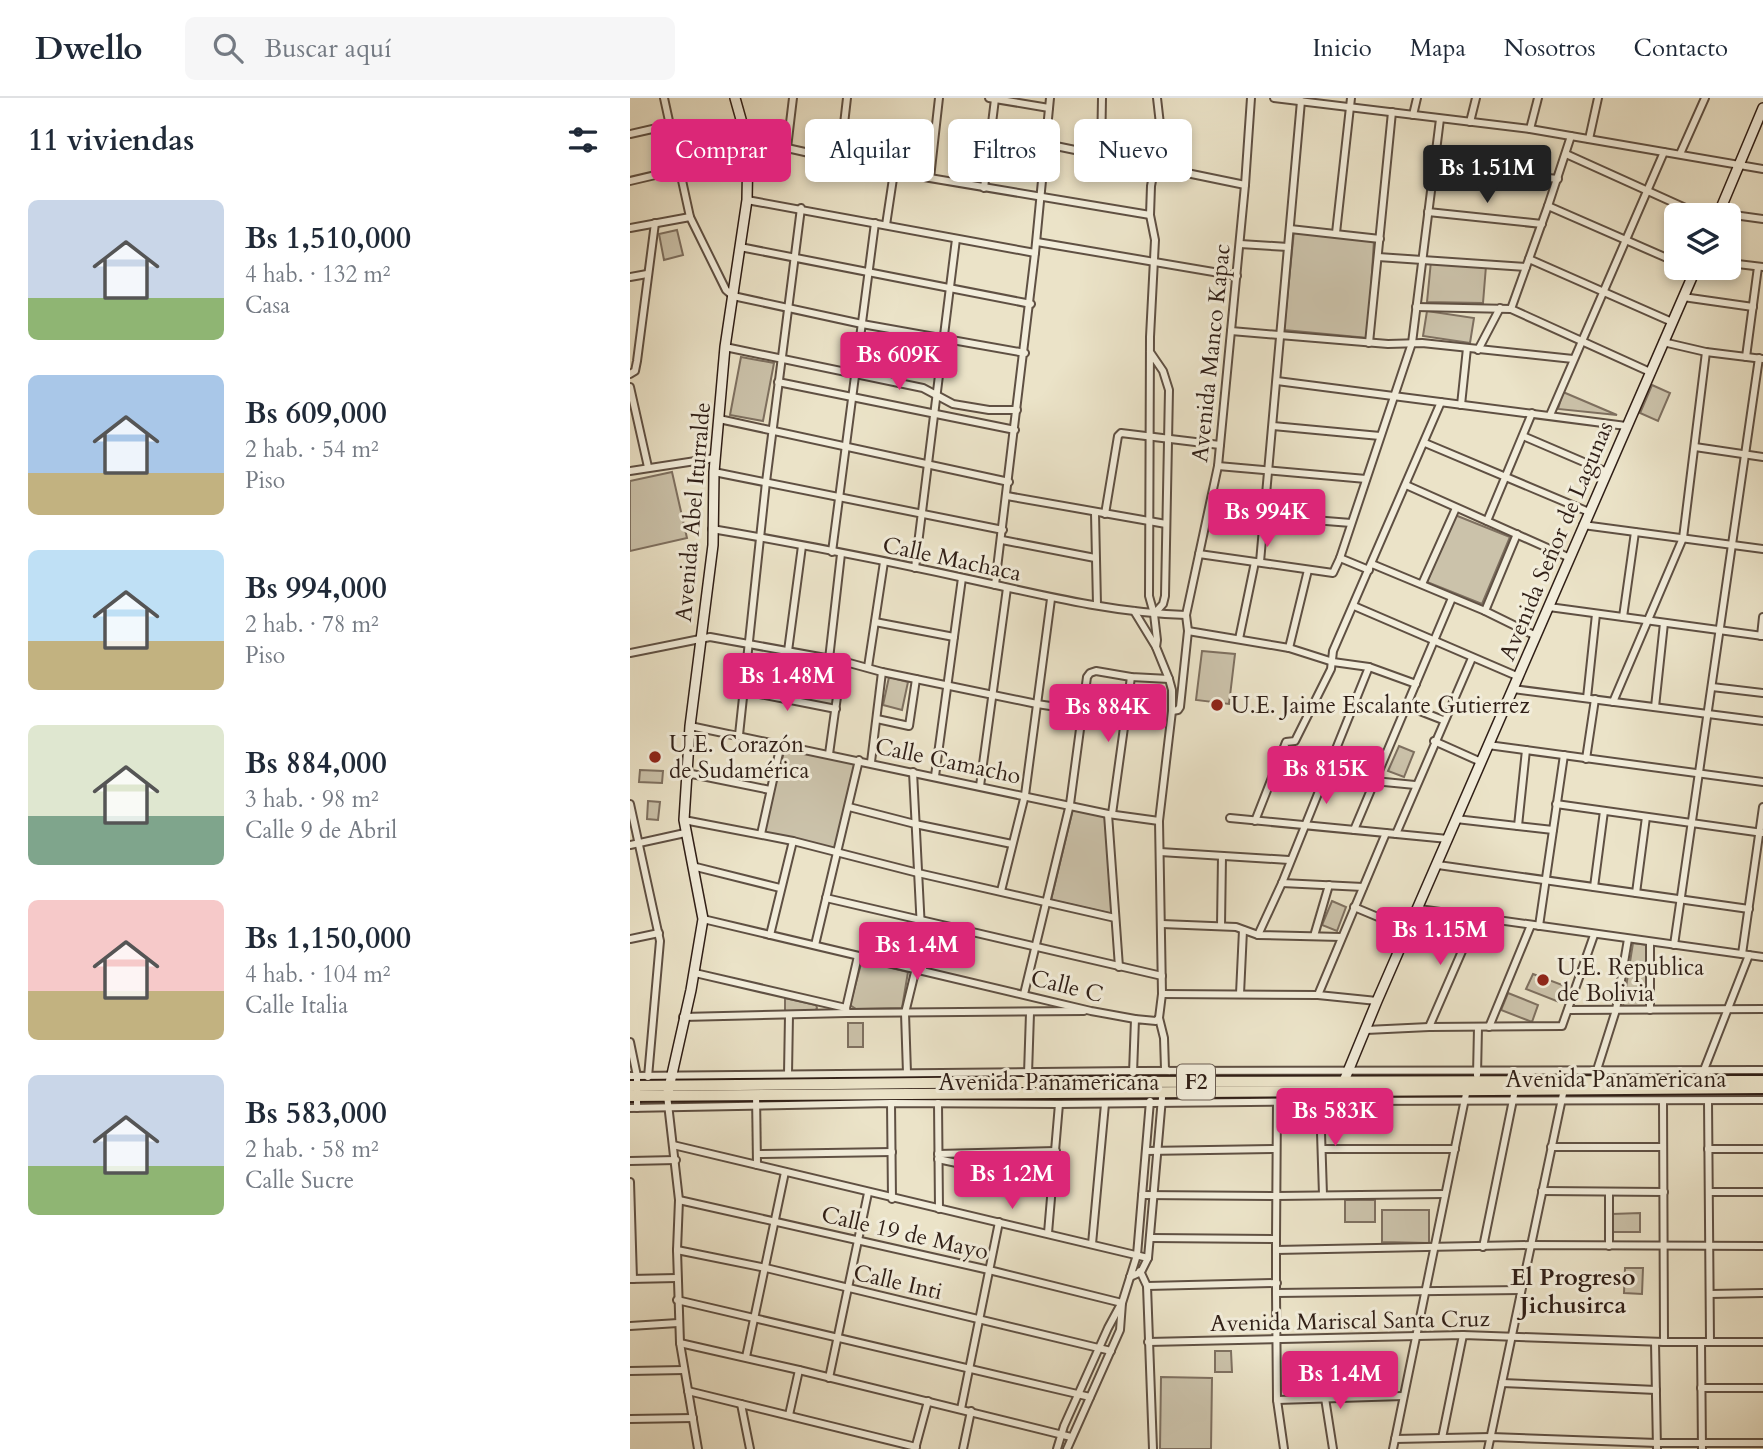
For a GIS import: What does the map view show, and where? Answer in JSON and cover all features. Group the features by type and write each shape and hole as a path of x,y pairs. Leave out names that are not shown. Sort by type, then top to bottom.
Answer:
{"highway":[{"name":"Avenida Panamericana","path":"668,1085 756,1100 1344,1086 1477,1075 1702,1075 1763,1081"},
{"name":"Avenida Panamericana","path":"637,1085 1132,1076 1157,1092"},
{"name":"Avenida Panamericana","path":"1344,1086 1466,1095 1562,1095 1763,1088"}],"street":[{"path":"664,98 669,119"},
{"name":"Avenida Abel Iturralde","path":"735,98 741,119"},
{"path":"790,119 793,98"},
{"path":"845,119 847,98"},
{"path":"934,142 939,98"},
{"path":"1048,119 1050,98"},
{"path":"1102,98 1102,119"},
{"path":"1157,98 1159,119"},
{"name":"Avenida Manco Kapac","path":"1171,1072 1165,1069 1163,1064 1164,1038 1159,1018 1162,994 1162,924 1159,821 1172,711 1180,707 1188,631 1185,615 1218,466 1251,98"},
{"path":"1274,98 1530,129 1763,169"},
{"path":"1336,233 1351,98"},
{"path":"1413,115 1417,98"},
{"path":"1470,122 1476,98"},
{"path":"1530,129 1538,98"},
{"path":"1589,139 1598,98"},
{"path":"1680,154 1705,98"},
{"path":"984,188 992,99 1049,108"},
{"path":"1239,639 1258,562 1265,516 1301,100"},
{"path":"1723,203 1763,108"},
{"path":"1369,343 1392,112"},
{"path":"1199,554 1333,573 1412,343 1440,119"},
{"path":"630,134 651,129"},
{"path":"1511,309 1571,136"},
{"path":"1550,415 1664,152"},
{"path":"1566,155 1674,203"},
{"path":"1434,166 1558,179"},
{"path":"1192,174 1245,185"},
{"path":"630,181 651,176"},
{"path":"934,179 1150,215"},
{"path":"683,182 690,216 726,290 733,296 789,306 862,324 1025,353"},
{"name":"Avenida Abel Iturralde","path":"668,1085 695,973 704,919 684,820 690,726 713,545 714,472 725,347 748,182"},
{"path":"886,225 892,182"},
{"path":"995,585 1031,304 1041,182"},
{"path":"1152,182 1150,215 1155,240 1150,352 1149,596 1154,614 1156,647"},
{"path":"747,200 1035,253"},
{"path":"1548,206 1664,257"},
{"path":"739,735 766,482 801,208"},
{"path":"1428,212 1542,224"},
{"path":"630,229 690,216"},
{"path":"1741,216 1763,219"},
{"path":"630,374 635,371 637,361 655,223"},
{"path":"832,552 874,223"},
{"path":"1290,229 1380,239"},
{"path":"915,568 956,239"},
{"path":"1037,242 1237,276"},
{"path":"1240,244 1288,247"},
{"path":"740,247 1031,304"},
{"path":"1378,257 1526,267"},
{"path":"1529,259 1672,322"},
{"path":"1741,265 1760,267 1746,357"},
{"path":"630,277 647,274"},
{"name":"Avenida Señor de Lagunas","path":"1344,1086 1377,1001 1689,280"},
{"path":"1683,297 1753,307"},
{"path":"1416,307 1511,309 1650,372"},
{"path":"1478,350 1500,308"},
{"path":"1231,331 1369,343 1412,343 1573,359"},
{"path":"1663,342 1706,352 1761,359 1674,945"},
{"path":"725,347 922,388 953,404 989,410 1017,410"},
{"path":"1461,405 1467,348"},
{"path":"1150,352 1163,371 1169,390 1165,596 1163,604 1154,614"},
{"path":"1613,702 1684,538 1706,352"},
{"path":"1277,381 1626,426"},
{"path":"778,382 1015,430"},
{"path":"630,387 648,467"},
{"path":"1255,821 1286,742 1295,741 1333,662 1333,651 1441,402"},
{"path":"1487,521 1532,413"},
{"path":"719,419 773,433 846,446 1009,482"},
{"path":"1273,426 1380,436"},
{"path":"1105,514 1118,436 1121,433 1220,445"},
{"path":"1523,436 1607,472"},
{"path":"1425,443 1589,512"},
{"path":"1695,447 1763,457"},
{"path":"630,471 715,458"},
{"path":"1218,466 1366,479"},
{"path":"714,472 1003,530"},
{"path":"1406,485 1570,558"},
{"path":"1007,496 1166,524"},
{"path":"1422,584 1456,508"},
{"path":"1096,513 1097,605"},
{"path":"1265,516 1351,523"},
{"path":"1583,525 1763,549"},
{"name":"Calle Machaca","path":"712,529 915,568 1051,599 1154,614 1185,615"},
{"path":"1623,617 1634,531"},
{"path":"1485,611 1517,534"},
{"path":"1002,540 1095,558"},
{"path":"788,651 802,546"},
{"path":"829,659 841,554"},
{"path":"1340,558 1422,584 1536,636"},
{"path":"869,667 884,562"},
{"path":"1289,648 1308,570"},
{"path":"935,776 962,578"},
{"path":"980,786 1007,588"},
{"path":"1354,830 1452,598"},
{"path":"1001,891 1025,795 1051,599"},
{"path":"1354,606 1434,643 1519,677"},
{"path":"1549,607 1762,636 1763,617"},
{"path":"1134,611 1156,647 1169,679 1172,711"},
{"path":"1587,698 1597,614"},
{"path":"875,622 954,637"},
{"path":"1655,707 1664,623"},
{"path":"1188,631 1289,648 1333,662 1370,667 1416,684"},
{"path":"630,653 702,637 842,661 882,672 1083,711"},
{"path":"1396,834 1472,658"},
{"path":"829,754 842,661"},
{"path":"1258,935 1370,667"},
{"path":"1024,994 1070,804 1087,677 1096,671 1131,677 1169,679"},
{"path":"872,762 882,672"},
{"path":"1119,967 1110,814 1131,677"},
{"path":"877,719 909,726 916,679"},
{"path":"1712,687 1763,693"},
{"path":"1513,689 1763,721"},
{"path":"744,691 836,709"},
{"path":"1586,759 1595,699"},
{"path":"1407,706 1443,720"},
{"name":"Calle Camacho","path":"690,726 1110,814 1159,821"},
{"path":"1434,741 1481,762"},
{"path":"761,834 782,744"},
{"path":"1488,745 1763,782"},
{"path":"1518,826 1526,750"},
{"path":"1539,926 1563,755"},
{"path":"815,945 859,760"},
{"path":"907,1073 905,1013 920,969 921,920 913,772"},
{"path":"687,773 771,790"},
{"path":"1374,781 1415,785"},
{"path":"630,804 659,933 634,1108"},
{"path":"1556,804 1761,833"},
{"path":"849,807 1012,844"},
{"path":"1763,807 1749,909 1746,954 1702,1075 1763,1070"},
{"path":"1594,887 1605,811"},
{"path":"1636,893 1646,817"},
{"path":"1230,818 1448,839"},
{"path":"1457,819 1553,830"},
{"path":"684,820 793,841 1115,918"},
{"path":"630,845 685,833"},
{"path":"1318,995 1386,833"},
{"path":"770,935 793,841"},
{"path":"1160,852 1289,860"},
{"path":"1221,926 1222,856"},
{"path":"1438,865 1749,909"},
{"path":"692,866 780,888"},
{"path":"1282,883 1363,887"},
{"path":"1314,936 1329,885"},
{"path":"826,898 1162,976"},
{"path":"1354,907 1409,930"},
{"path":"1419,909 1763,957"},
{"name":"Calle C","path":"704,919 1135,1020"},
{"path":"1429,1027 1476,919"},
{"path":"1162,924 1236,927 1258,935 1341,937"},
{"path":"1489,1027 1531,925"},
{"path":"1240,994 1243,930"},
{"path":"630,939 659,933"},
{"path":"1366,1030 1562,1026 1594,935"},
{"path":"1596,1075 1616,1010 1628,939"},
{"path":"1650,942 1650,1010"},
{"path":"846,1010 858,956"},
{"path":"695,973 846,1010"},
{"path":"1162,994 1318,995 1377,1001"},
{"path":"1568,1010 1763,1009"},
{"path":"683,1017 789,1015 846,1010 905,1013 1091,1011"},
{"path":"698,1449 678,1323 679,1200 668,1108 668,1085 788,1074 907,1073 1028,1077 1030,1013"},
{"path":"788,1074 789,1015"},
{"path":"1132,1076 1135,1020 1153,1022 1159,1018"},
{"path":"1477,1075 1478,1027"},
{"path":"630,1042 637,1085"},
{"name":"Avenida Panamericana","path":"1132,1076 1171,1072 1344,1086"},
{"name":"Avenida Panamericana","path":"634,1108 668,1108 756,1100 1105,1104 1157,1092 1277,1102 1320,1101 1344,1086"},
{"path":"1130,1277 1141,1272 1148,1258 1151,1238 1158,1150 1157,1092"},
{"path":"1057,1449 1099,1348 1122,1303 1135,1265 1146,1151 1157,1092"},
{"path":"1393,1449 1466,1095"},
{"path":"1483,1247 1514,1095"},
{"path":"1488,1449 1562,1095"},
{"name":"Avenida Panamericana","path":"1562,1095 1663,1101 1763,1100"},
{"path":"756,1100 757,1165"},
{"path":"1320,1101 1323,1195"},
{"path":"1663,1101 1664,1342"},
{"path":"1708,1101 1710,1341"},
{"path":"1277,1102 1276,1400 1284,1449"},
{"path":"891,1103 892,1199"},
{"path":"938,1103 939,1209"},
{"path":"1048,1233 1059,1104"},
{"path":"1091,1244 1105,1104"},
{"path":"673,1145 1148,1258"},
{"path":"1551,1147 1663,1147"},
{"path":"1146,1151 1275,1149"},
{"path":"1322,1149 1455,1149"},
{"path":"1708,1149 1763,1149"},
{"path":"938,1156 1056,1151"},
{"path":"758,1153 891,1152"},
{"path":"938,1156 1053,1184"},
{"path":"630,1161 676,1160"},
{"path":"746,1357 785,1172"},
{"path":"630,1182 631,1279 677,1278"},
{"path":"1542,1191 1664,1192"},
{"path":"829,1378 868,1192"},
{"path":"1609,1192 1609,1246"},
{"path":"1709,1192 1763,1192"},
{"path":"1142,1195 1445,1194"},
{"name":"Calle 19 de Mayo","path":"679,1200 1122,1303"},
{"path":"961,1409 999,1222"},
{"path":"1151,1238 1276,1238"},
{"path":"1276,1250 1531,1245 1763,1246"},
{"name":"Calle Inti","path":"677,1250 766,1268 1111,1351"},
{"path":"1135,1265 1147,1286 1153,1449"},
{"path":"1147,1286 1276,1283"},
{"path":"1276,1293 1521,1290"},
{"path":"1710,1294 1763,1293"},
{"path":"677,1300 1090,1397"},
{"path":"1067,1449 1120,1330 1122,1303"},
{"path":"630,1326 678,1323"},
{"path":"1443,1438 1463,1335"},
{"name":"Avenida Mariscal Santa Cruz","path":"1148,1342 1463,1335 1655,1342 1763,1342"},
{"path":"1655,1342 1657,1446"},
{"path":"1701,1342 1702,1446"},
{"path":"680,1343 1071,1437"},
{"path":"630,1371 684,1370"},
{"path":"789,1415 799,1370"},
{"path":"1502,1383 1656,1390"},
{"path":"1701,1388 1763,1388"},
{"path":"688,1391 916,1448 928,1401"},
{"path":"1276,1400 1403,1396"},
{"path":"1325,1398 1333,1449"},
{"path":"741,1404 750,1449"},
{"path":"963,1449 971,1411"},
{"path":"630,1419 693,1418"},
{"path":"1395,1439 1490,1437 1657,1446 1746,1446 1763,1443"}],"shaded area":[{"path":"677,230 683,255 664,260 659,234"},
{"path":"1294,231 1374,240 1368,338 1284,330"},
{"path":"1431,261 1486,266 1483,303 1427,302"},
{"path":"1427,311 1474,318 1470,343 1423,336"},
{"path":"741,357 774,363 763,421 730,415"},
{"path":"1652,385 1670,393 1658,421 1640,413"},
{"path":"1563,392 1617,415 1558,409"},
{"path":"672,472 687,538 630,551 630,481"},
{"path":"1455,515 1510,537 1482,604 1427,582"},
{"path":"1202,651 1235,654 1229,704 1196,700"},
{"path":"889,677 908,682 902,710 883,705"},
{"path":"1399,746 1414,752 1404,777 1388,771"},
{"path":"785,748 857,764 836,849 763,833"},
{"path":"640,770 663,771 662,783 639,782"},
{"path":"648,801 660,802 658,820 647,819"},
{"path":"1073,809 1107,816 1113,914 1051,900"},
{"path":"1332,901 1346,907 1337,931 1322,925"},
{"path":"1633,943 1648,945 1648,1006 1623,1006"},
{"path":"866,962 908,972 902,1008 856,1009 850,1005 861,964"},
{"path":"1533,974 1565,986 1559,1002 1526,989"},
{"path":"1508,993 1538,1005 1532,1022 1501,1010"},
{"path":"785,998 816,1005 817,1008 815,1011 785,1011"},
{"path":"848,1023 863,1023 863,1047 848,1047"},
{"path":"1345,1200 1375,1200 1375,1222 1345,1222"},
{"path":"1382,1210 1429,1210 1429,1243 1382,1242"},
{"path":"1640,1213 1640,1232 1613,1232 1612,1214"},
{"path":"1625,1268 1643,1268 1642,1294 1624,1293"},
{"path":"1215,1351 1231,1351 1232,1372 1215,1372"},
{"path":"1161,1377 1212,1378 1211,1449 1160,1449"}],"place":[{"name":"U.E. Jaime Escalante Gutierrez","path":"1217,705"},
{"name":"U.E. Corazón de Sudamérica","path":"655,757"},
{"name":"U.E. Republica de Bolivia","path":"1543,980"}],"district":[{"name":"El Progreso Jichusirca","path":"1573,1291"}]}
